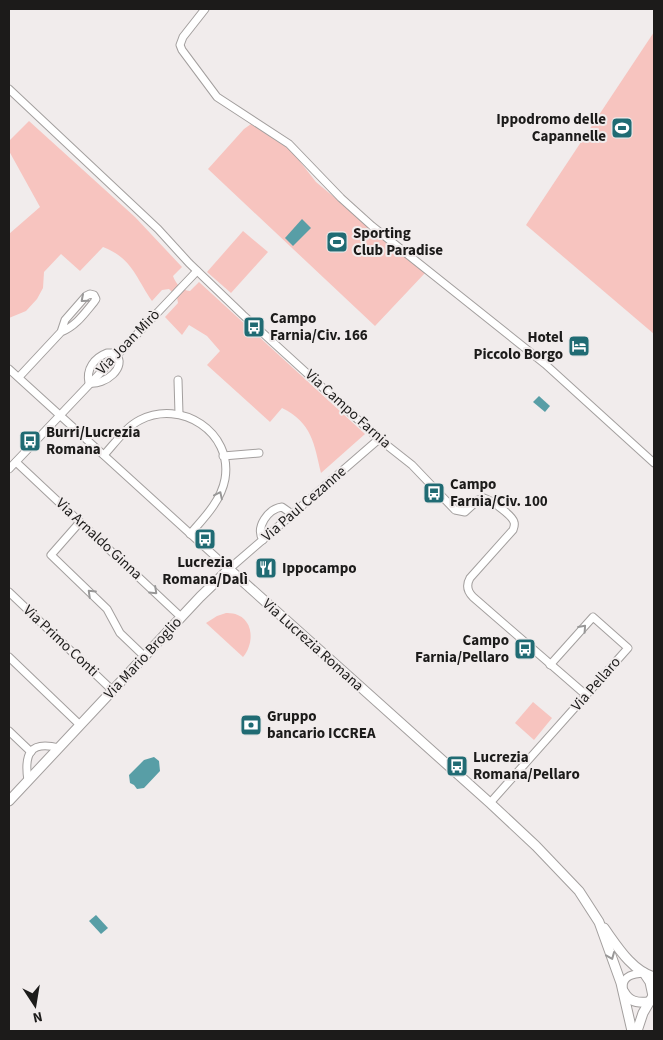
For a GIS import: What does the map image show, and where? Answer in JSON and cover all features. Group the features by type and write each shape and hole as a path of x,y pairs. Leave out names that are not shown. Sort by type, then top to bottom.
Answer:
{"street":[{"path":"205,9 183,37 180,45 214,94 229,106 290,144 372,226 545,364 654,463"},
{"name":"Via Campo Farnia","path":"9,89 158,229 197,271 243,315 379,438 412,465 457,512 465,512 478,500 484,498 490,500 513,519 515,524 513,529 470,578 468,588 473,597 586,695"},
{"name":"Via Joan Mirò","path":"9,469 197,271"},
{"path":"19,377 61,332 77,322 96,299 94,295 86,296 67,318 61,332"},
{"path":"110,352 117,354 119,364 112,375 102,382 89,383 88,371 94,362 110,352"},
{"name":"Via Lucrezia Romana","path":"9,368 190,534 490,803 569,880 591,907 599,922 623,990 632,1031"},
{"path":"178,380 179,414"},
{"path":"104,454 130,427 141,419 161,413 179,414 208,430 224,456 225,475 221,492 214,505 190,534"},
{"name":"Via Paul Cezanne","path":"230,569 379,438"},
{"path":"224,456 259,453"},
{"name":"Via Arnaldo Ginna","path":"16,462 181,617"},
{"path":"263,540 260,529 264,520 271,512 282,507 292,514"},
{"path":"80,522 51,555 107,609 120,633 144,656"},
{"name":"Via Mario Broglio","path":"9,801 181,617 230,569"},
{"name":"Via Primo Conti","path":"9,592 112,690"},
{"name":"Via Pellaro","path":"490,803 628,648 593,617 550,665"},
{"path":"9,657 80,724"},
{"path":"9,731 31,752"},
{"path":"28,781 26,762 31,752 42,746 58,748"},
{"path":"599,922 650,982 652,997 637,1027 637,1031"},
{"path":"652,997 642,1003 632,1000 626,996 623,990 623,982 628,976 644,973 654,977"}],"shaded area":[{"name":"Ippodromo delle Capannelle","path":"654,32 654,334 526,225"},
{"path":"29,121 135,217 182,267 173,276 179,286 190,291 199,282 365,434 321,473 310,435 300,420 282,408 270,422 207,365 220,351 207,336 189,325 182,335 165,317 178,303 177,297 169,289 162,290 152,301 127,263 121,257 103,247 80,271 61,254 44,272 43,288 37,299 26,311 9,318 9,234 40,207 9,151 9,141"},
{"name":"Sporting Club Paradise","path":"251,124 291,150 316,182 425,273 375,326 208,169 244,129"},
{"path":"243,231 268,252 231,293 207,272"},
{"path":"226,613 242,617 250,628 250,643 243,657 206,623"},
{"path":"533,702 552,718 534,740 515,723"}],"water":[{"path":"302,219 311,228 293,246 285,238"},
{"path":"539,396 550,406 545,412 533,402"},
{"path":"154,757 159,761 160,771 144,788 137,789 130,783 129,775 144,760"},
{"path":"96,915 108,928 101,934 89,921"}],"place":[{"name":"Ippodromo delle Capannelle","path":"622,128"},
{"name":"Sporting Club Paradise","path":"337,242"},
{"name":"Campo Farnia/Civ. 166","path":"254,327"},
{"name":"Hotel Piccolo Borgo","path":"579,346"},
{"name":"Burri/Lucrezia Romana","path":"30,441"},
{"name":"Campo Farnia/Civ. 100","path":"434,493"},
{"name":"Lucrezia Romana/Dalì","path":"205,539"},
{"name":"Ippocampo","path":"266,568"},
{"name":"Campo Farnia/Pellaro","path":"525,649"},
{"name":"Gruppo bancario ICCREA","path":"251,725"},
{"name":"Lucrezia Romana/Pellaro","path":"457,766"}]}
